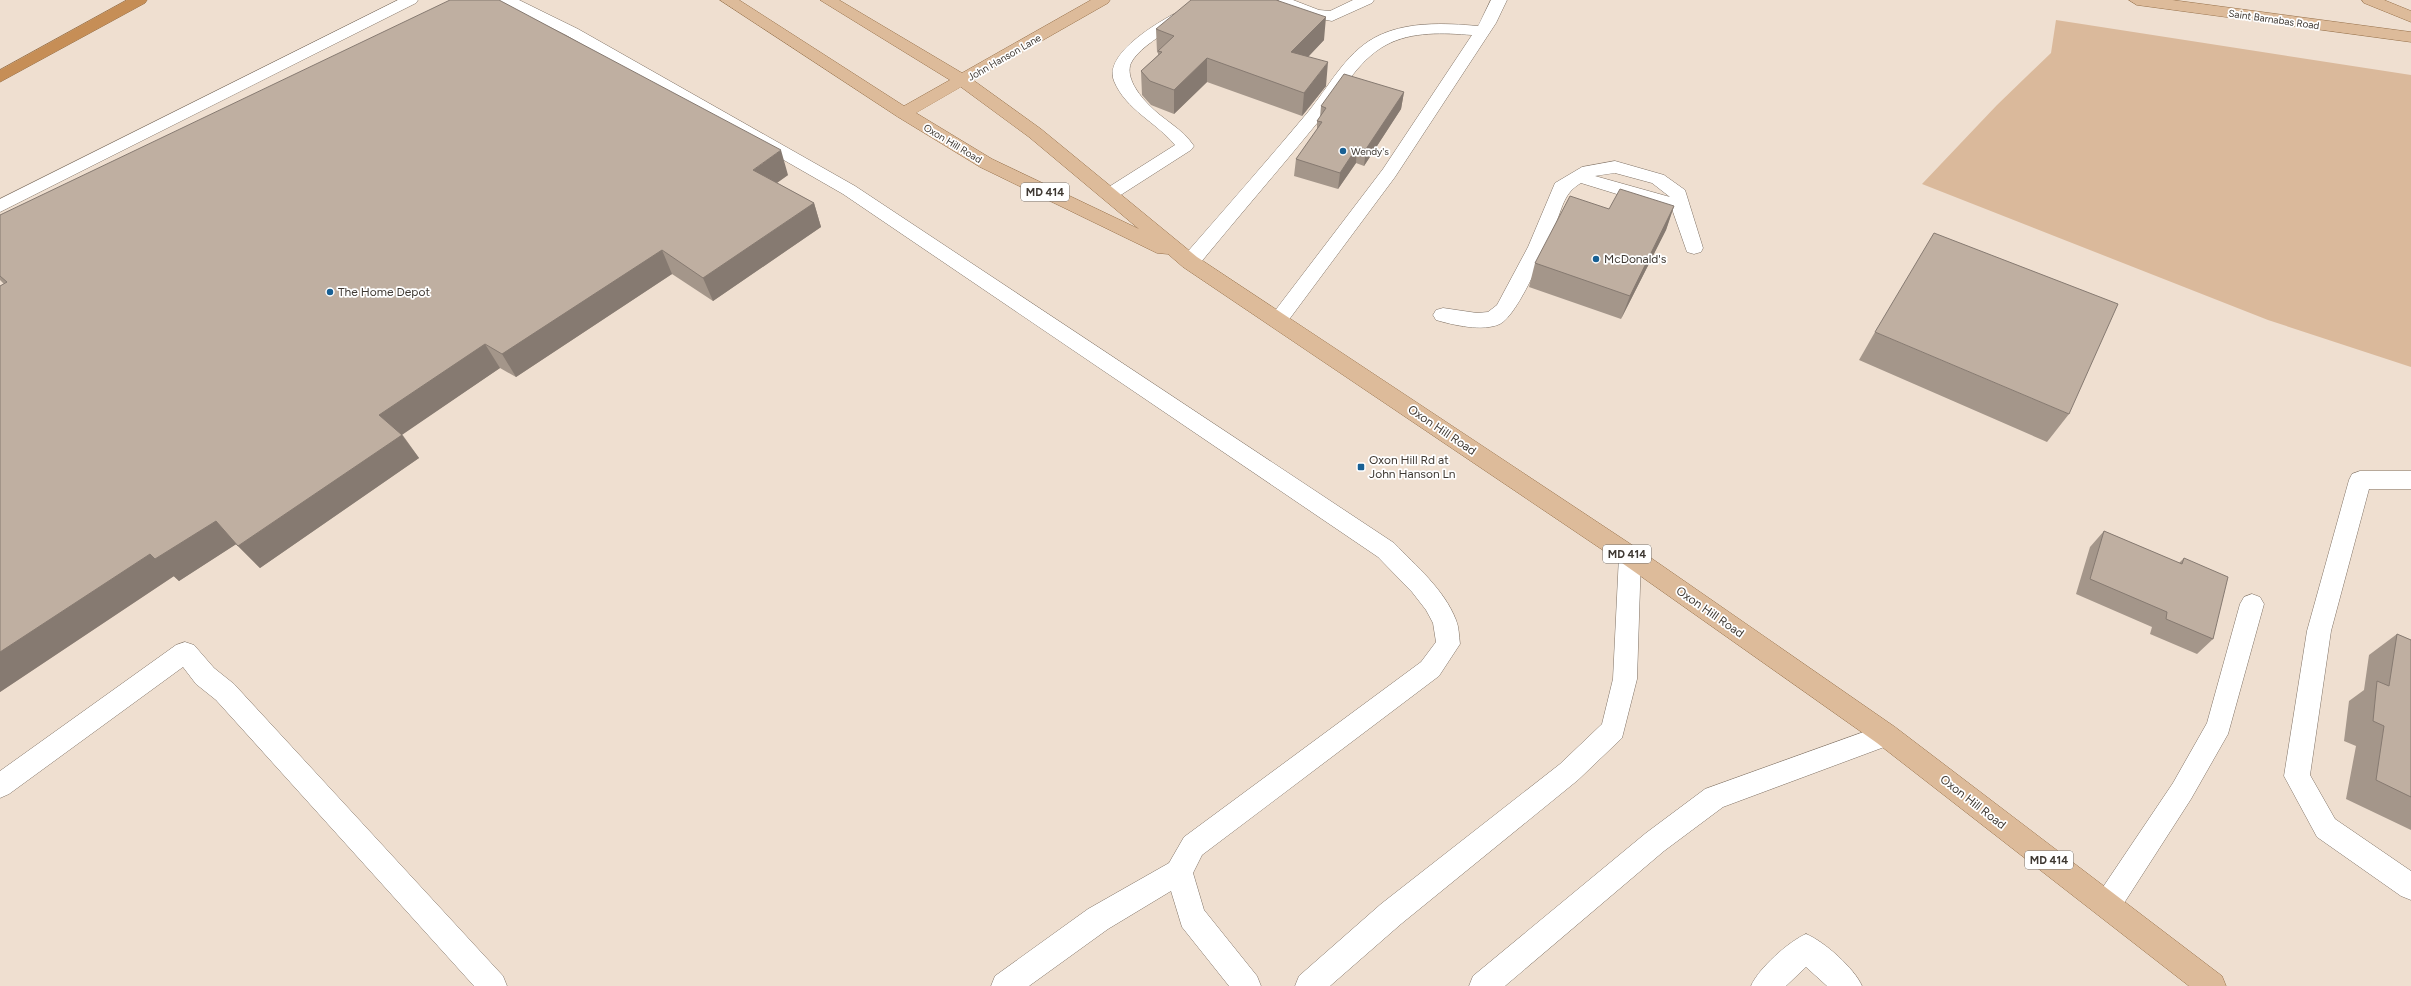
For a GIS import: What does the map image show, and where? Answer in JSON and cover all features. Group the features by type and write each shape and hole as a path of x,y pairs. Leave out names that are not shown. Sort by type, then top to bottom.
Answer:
{"highway":[{"path":"0,77 139,0"}],"main road":[{"name":"Oxon Hill Road","path":"728,0 904,113 986,162 1190,262"},
{"name":"Oxon Hill Road","path":"828,0 963,81 1035,133 1190,262 1630,556 1886,735 2212,986"},
{"name":"John Hanson Lane","path":"904,113 963,81 1102,0"},
{"name":"Saint Barnabas Road","path":"2137,0 2411,37"},
{"path":"2370,0 2411,17"}],"lane":[{"path":"0,206 410,0"},
{"path":"507,0 572,32 849,190 1386,550 1420,585 1445,621 1448,644 1430,669 1193,846 1179,872 1098,919 1005,986"},
{"path":"1110,194 1185,146 1175,134 1142,109 1122,80 1123,62 1142,41 1194,9 1217,0"},
{"path":"1279,0 1316,14 1332,16 1366,0"},
{"path":"1278,320 1389,173 1482,31 1499,0"},
{"path":"1190,262 1324,105 1364,53 1381,41 1422,29 1438,27 1482,31"},
{"path":"1443,315 1477,320 1493,319 1505,309 1537,246 1561,187 1588,171 1615,167 1631,170 1658,179 1679,194 1679,203 1694,248"},
{"path":"2411,480 2360,480 2319,631 2297,776 2326,828 2411,886"},
{"path":"1309,986 1391,914 1569,772 1613,730 1625,680 1630,556"},
{"path":"2107,905 2182,791 2219,726 2252,604"},
{"path":"0,786 185,652 205,676 225,692 493,986"},
{"path":"1483,986 1655,842 1714,798 1886,735"},
{"path":"1179,872 1192,917 1248,986"},
{"path":"1765,986 1806,948 1848,986"}],"shaded area":[{"path":"2056,20 2411,75 2411,367 2268,320 1922,184 1997,105 2051,53"}],"building":[{"name":"The Home Depot","path":"450,0 499,0 781,150 753,170 814,203 703,278 662,250 502,354 485,344 379,415 402,435 238,546 216,521 155,559 150,554 0,652 0,286 7,282 0,276 0,215"},
{"path":"1191,0 1276,0 1326,17 1291,52 1328,62 1304,93 1207,58 1174,90 1150,81 1141,71 1162,52 1158,51 1174,36 1156,29"},
{"name":"Wendy's","path":"1344,74 1404,92 1366,149 1357,147 1340,173 1296,159 1322,122 1317,121 1326,108 1321,106"},
{"name":"McDonald's","path":"1620,189 1674,206 1630,296 1535,263 1570,196 1609,209"},
{"path":"1934,233 2118,304 2069,414 1875,332"},
{"path":"2104,531 2182,564 2184,558 2228,577 2213,639 2166,619 2167,612 2090,579"},
{"path":"2397,634 2411,640 2411,797 2376,780 2384,726 2373,721 2377,681 2389,686"}],"place":[{"name":"Wendy's","path":"1343,151"},
{"name":"McDonald's","path":"1596,259"},
{"name":"The Home Depot","path":"330,292"},
{"name":"Oxon Hill Rd at John Hanson Ln","path":"1361,467"}]}
